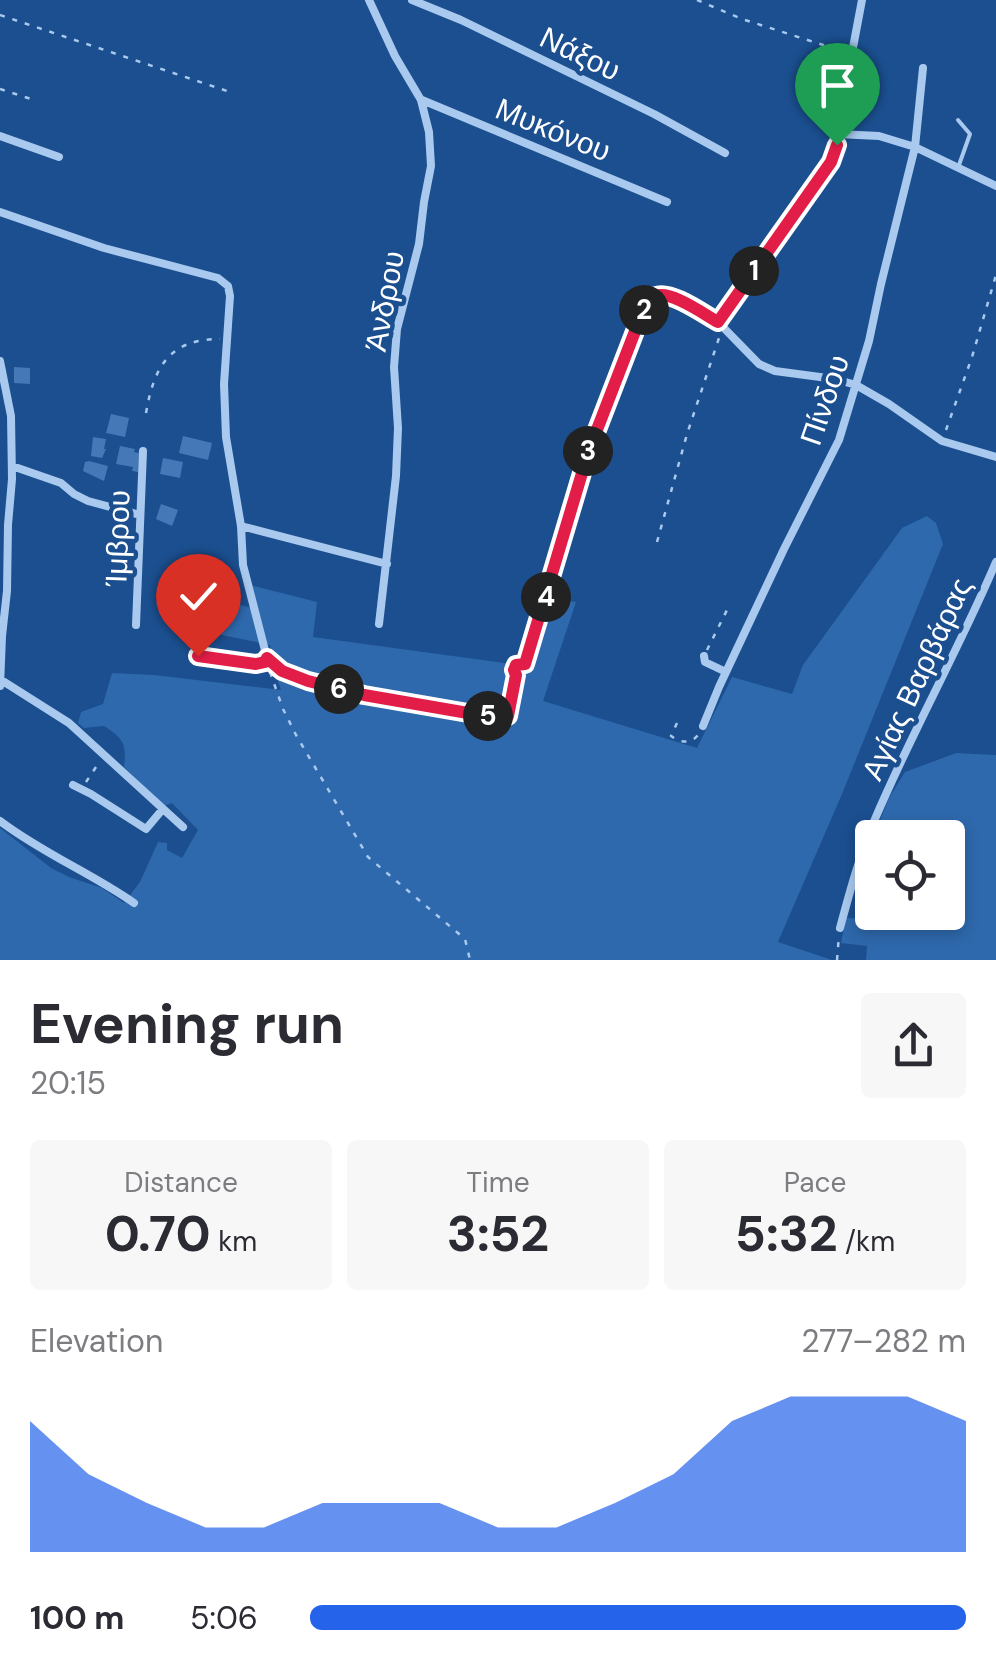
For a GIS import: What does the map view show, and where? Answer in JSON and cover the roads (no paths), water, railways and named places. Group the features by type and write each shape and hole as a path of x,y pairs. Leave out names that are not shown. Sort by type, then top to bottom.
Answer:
{"street":[{"name":"Άνδρου","path":"369,0 421,100 432,166 419,244 397,329 396,476 379,624"},
{"name":"Νάξου","path":"412,0 654,114 724,153"},
{"path":"718,322 831,162 862,0"},
{"name":"Πίνδου","path":"703,726 839,440 869,341 915,148 924,68"},
{"name":"Μυκόνου","path":"421,100 667,202"},
{"path":"838,134 879,136 915,148 996,186"},
{"path":"0,136 59,158"},
{"path":"0,212 104,248 218,278 228,286 226,437 244,565 267,658 256,664 198,656"},
{"path":"525,664 588,453 644,308 657,295 691,306 718,322 759,364 774,371 856,385 942,442 996,457"},
{"path":"0,361 12,466 12,494 4,539 7,591 0,682 69,723 184,828"},
{"name":"Ίμβρου","path":"136,625 143,451"},
{"path":"12,466 61,483 88,501 140,515"},
{"path":"0,492 12,494"},
{"path":"241,526 387,564"},
{"name":"Αγίας Βαρβάρας","path":"840,928 875,819 996,562"},
{"path":"704,656 705,662 726,672"},
{"path":"73,785 146,829 162,810"},
{"path":"0,821 134,903"}],"lane":[{"path":"958,120 970,134 958,170"}]}
